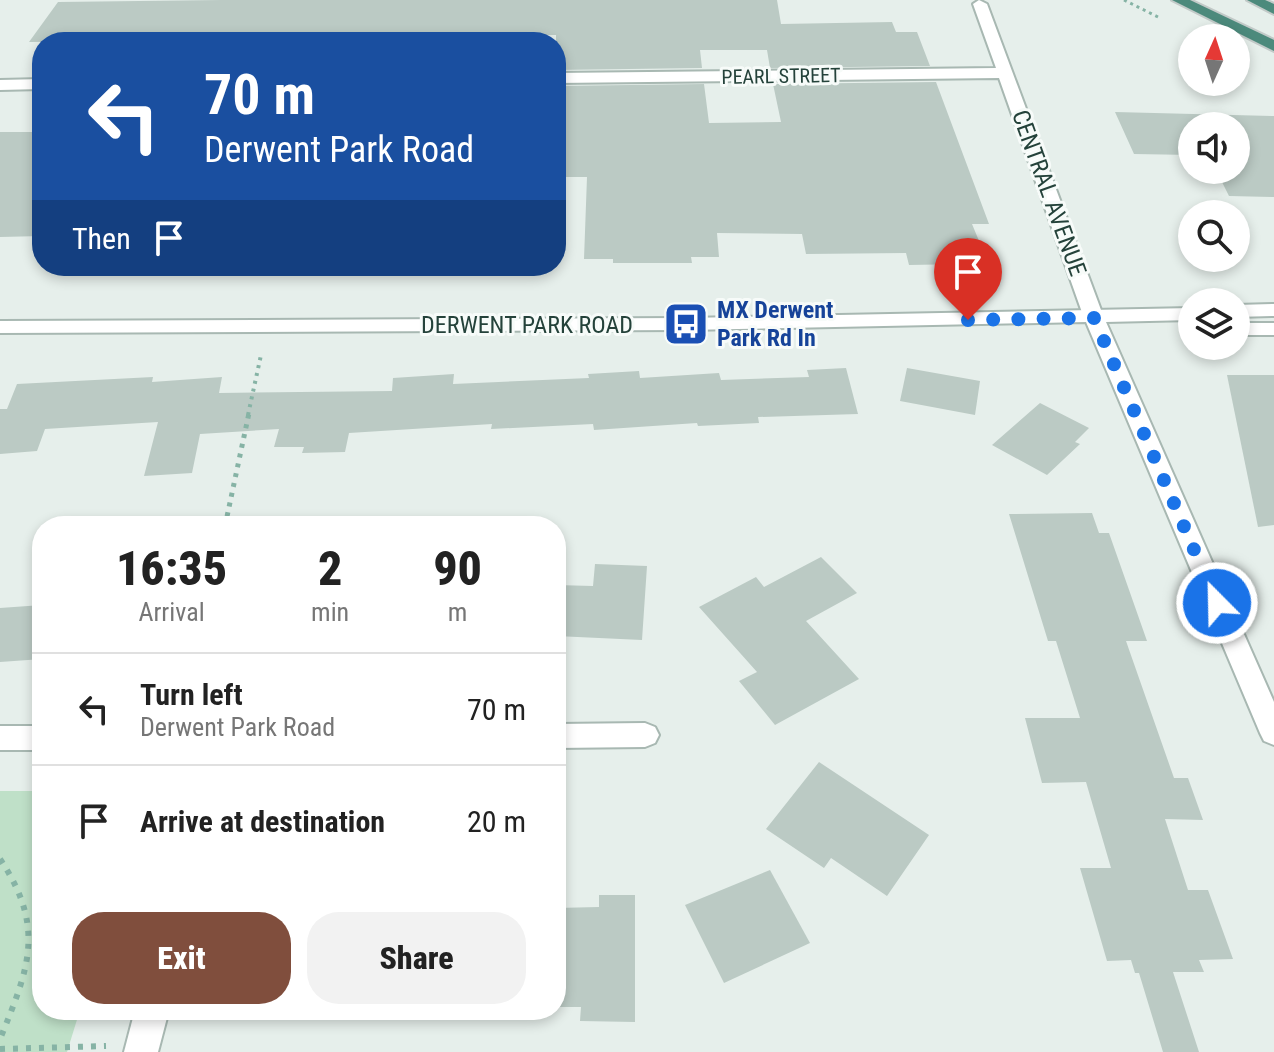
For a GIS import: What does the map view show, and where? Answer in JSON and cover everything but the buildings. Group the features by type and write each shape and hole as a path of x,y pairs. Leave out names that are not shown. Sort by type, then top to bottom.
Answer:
{"highway":[{"path":"1179,0 1274,46"},
{"path":"1254,0 1274,10"}],"street":[{"name":"CENTRAL AVENUE","path":"980,4 1094,318 1274,733"},
{"name":"PEARL STREET","path":"566,78 1006,73"},
{"path":"0,85 32,84"},
{"path":"1250,311 1274,310"},
{"name":"DERWENT PARK ROAD","path":"0,327 671,324 1178,315"},
{"name":"DERWENT PARK ROAD","path":"1151,317 1178,321"},
{"path":"1250,329 1274,329"},
{"path":"566,736 645,735"},
{"path":"0,738 32,738"},
{"path":"142,1049 149,1020"}],"path":[{"path":"227,516 267,326"},
{"path":"0,859 11,873 31,920 26,970 0,1039"},
{"path":"0,1049 142,1049"}],"green space":[{"path":"0,791 32,791 32,1020 77,1020 67,1052 0,1052"}],"place":[{"name":"MX Derwent Park Rd In","path":"686,324"}],"route":[{"path":"968,320 1094,318 1217,603"}]}
